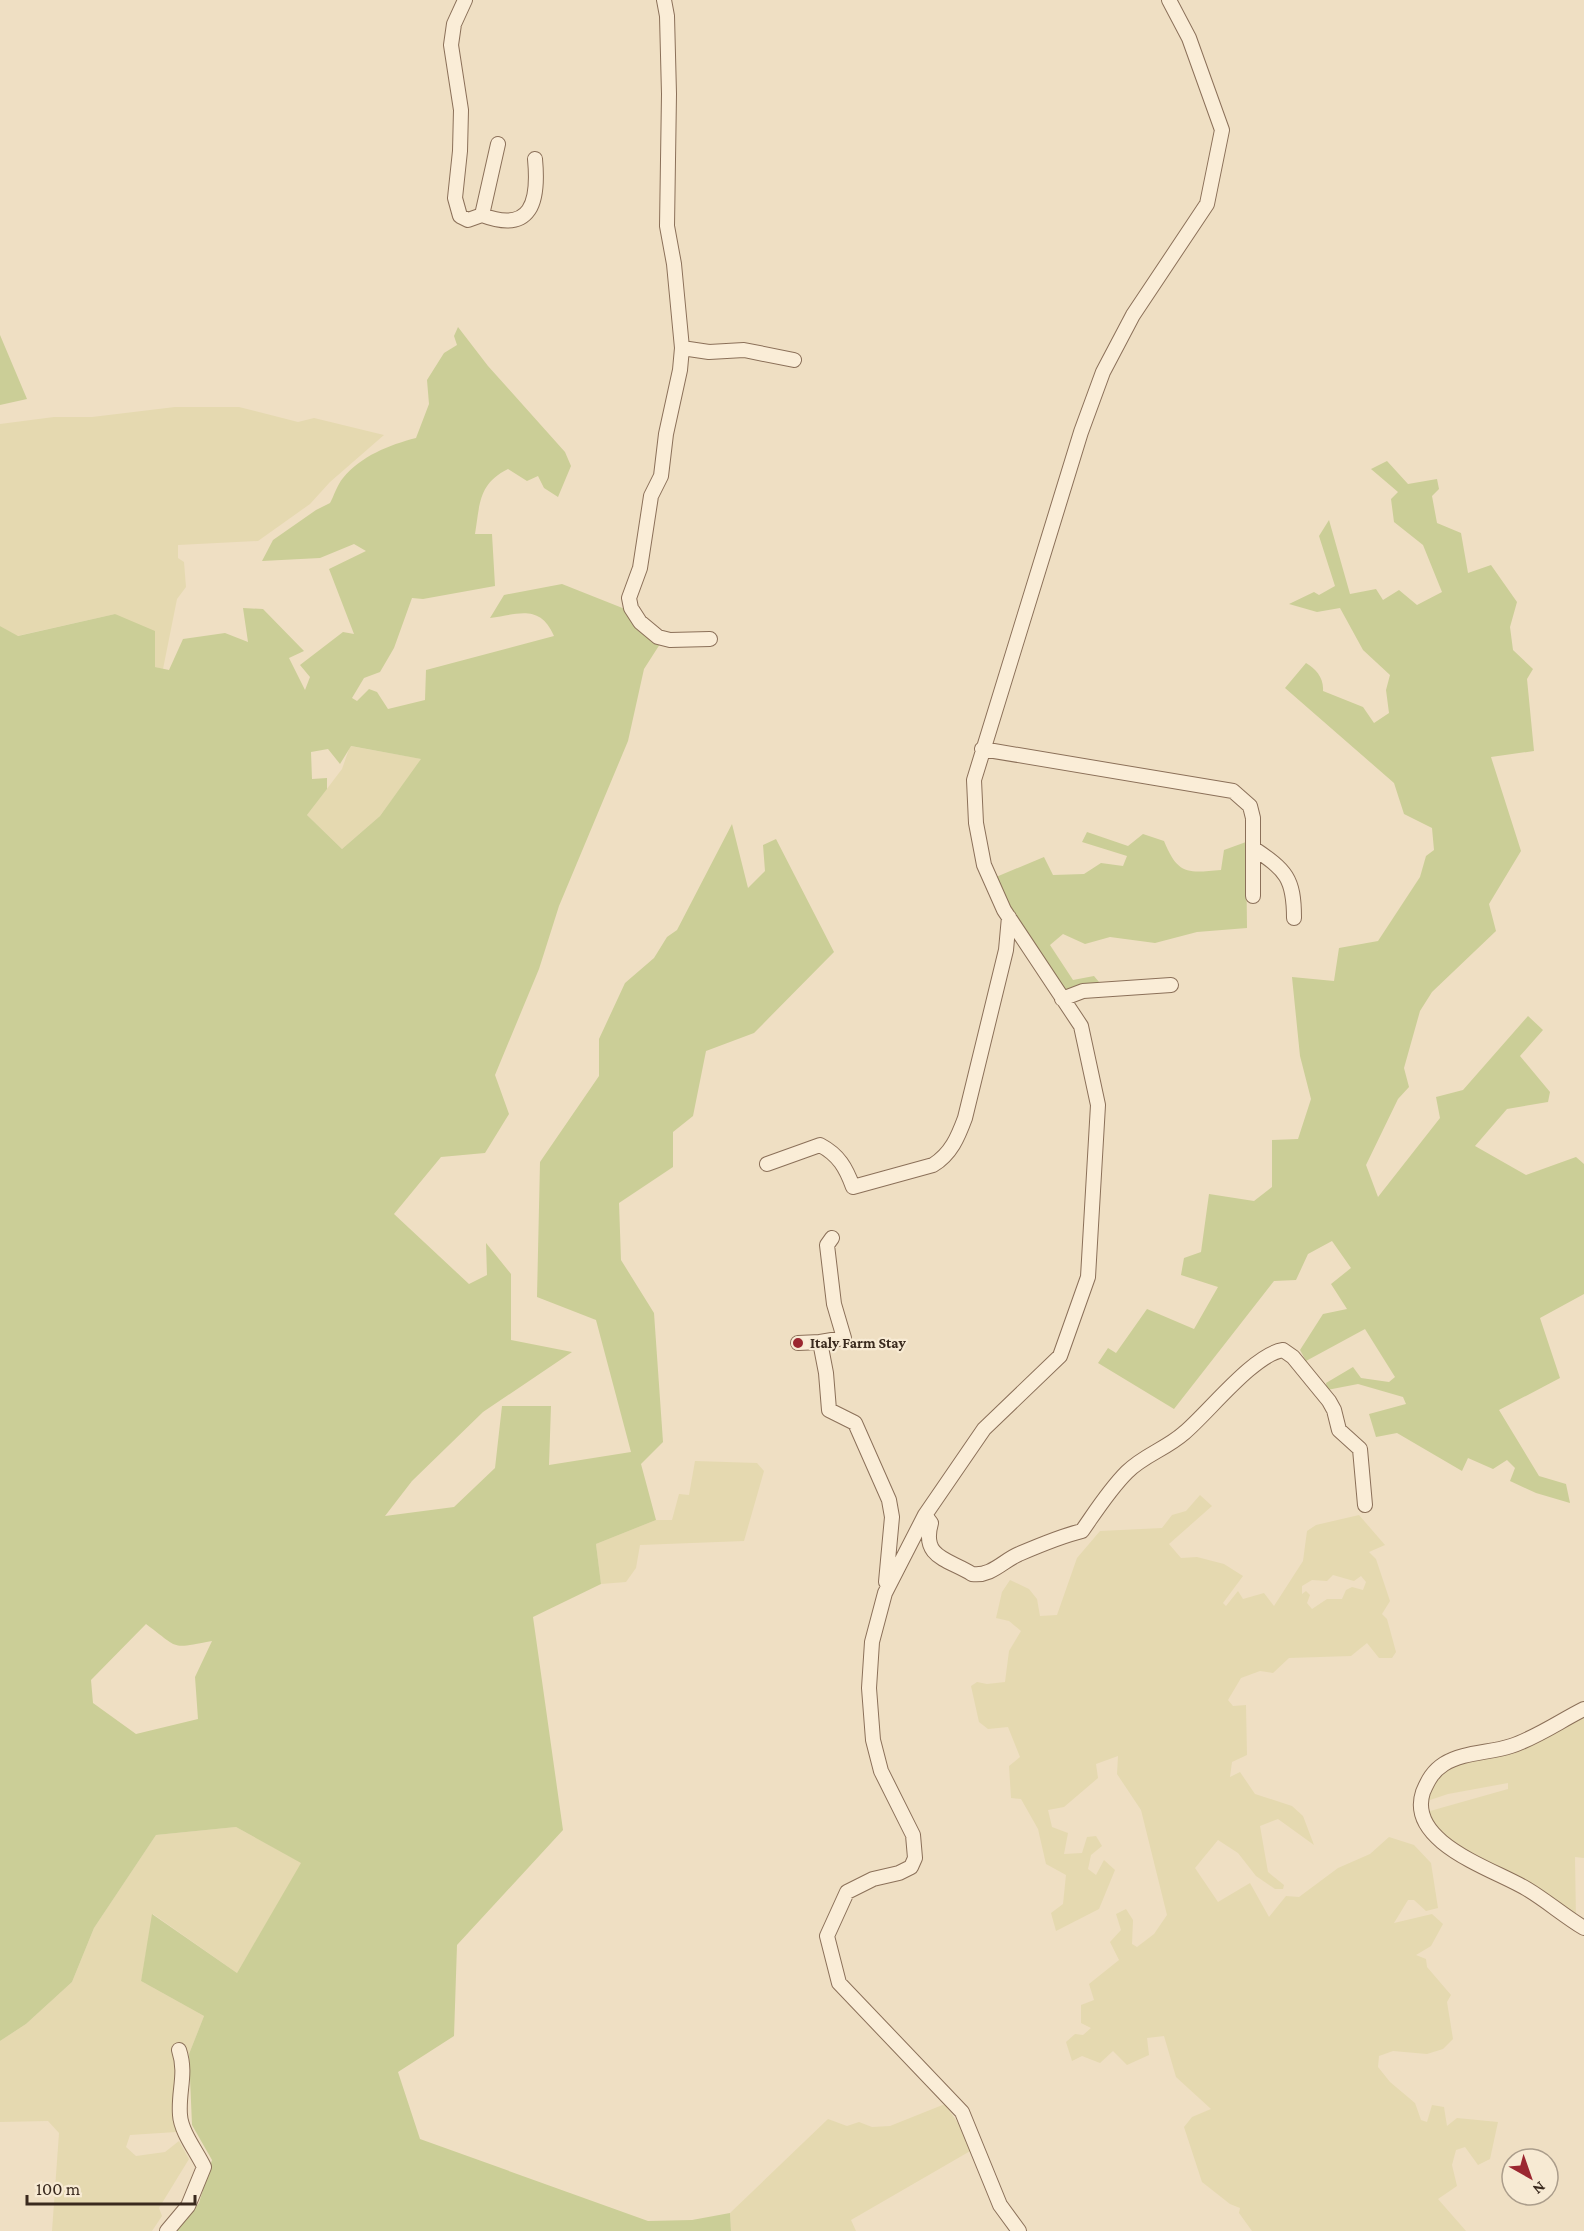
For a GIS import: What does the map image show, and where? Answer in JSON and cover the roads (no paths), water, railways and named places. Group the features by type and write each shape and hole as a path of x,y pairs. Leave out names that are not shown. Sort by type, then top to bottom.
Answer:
{"street":[{"path":"465,0 454,24 451,45 461,110 455,198 460,216 468,219 482,215 495,220 515,220 526,215 533,207 536,195 535,159"},
{"path":"664,0 668,16 667,226 674,264 682,348 680,370 666,434 661,476 651,496 640,568 629,598 631,608 640,622 658,637 670,640 710,639"},
{"path":"885,1593 925,1515 984,1429 1060,1356 1088,1277 1098,1105 1081,1026 1009,917 984,865 976,823 974,780 1081,432 1104,372 1133,315 1208,204 1222,130 1189,38 1169,0"},
{"path":"482,215 498,144"},
{"path":"682,348 709,351 744,350 794,360"},
{"path":"982,749 1233,791 1250,806 1253,896"},
{"path":"1253,848 1284,871 1294,892 1294,918"},
{"path":"767,1164 820,1145 833,1152 843,1165 853,1187 933,1165 942,1159 952,1146 965,1118 1006,950 1009,917"},
{"path":"1062,999 1083,991 1170,984"},
{"path":"798,1343 844,1338 834,1304 827,1245 832,1238"},
{"path":"820,1342 826,1373 829,1410 855,1423 878,1469 891,1508 885,1593 872,1642 869,1688 873,1740 881,1771 913,1835 915,1858 911,1867 900,1873 873,1880 847,1892 827,1936 839,1983 962,2112 1000,2205 1019,2231"},
{"path":"925,1515 931,1523 928,1539 932,1551 972,1574 979,1575 1020,1553 1057,1538 1083,1531 1109,1492 1136,1463 1184,1433 1240,1378 1269,1355 1283,1350 1293,1358 1329,1401 1339,1430 1360,1449 1365,1504"},
{"path":"1584,1709 1514,1746 1447,1762 1435,1770 1427,1781 1421,1798 1421,1813 1423,1822 1451,1849 1529,1890 1584,1928"},
{"path":"168,2231 188,2206 204,2167 180,2119 180,2092 185,2067 179,2050"}],"place":[{"name":"Italy Farm Stay","path":"798,1343"}]}
